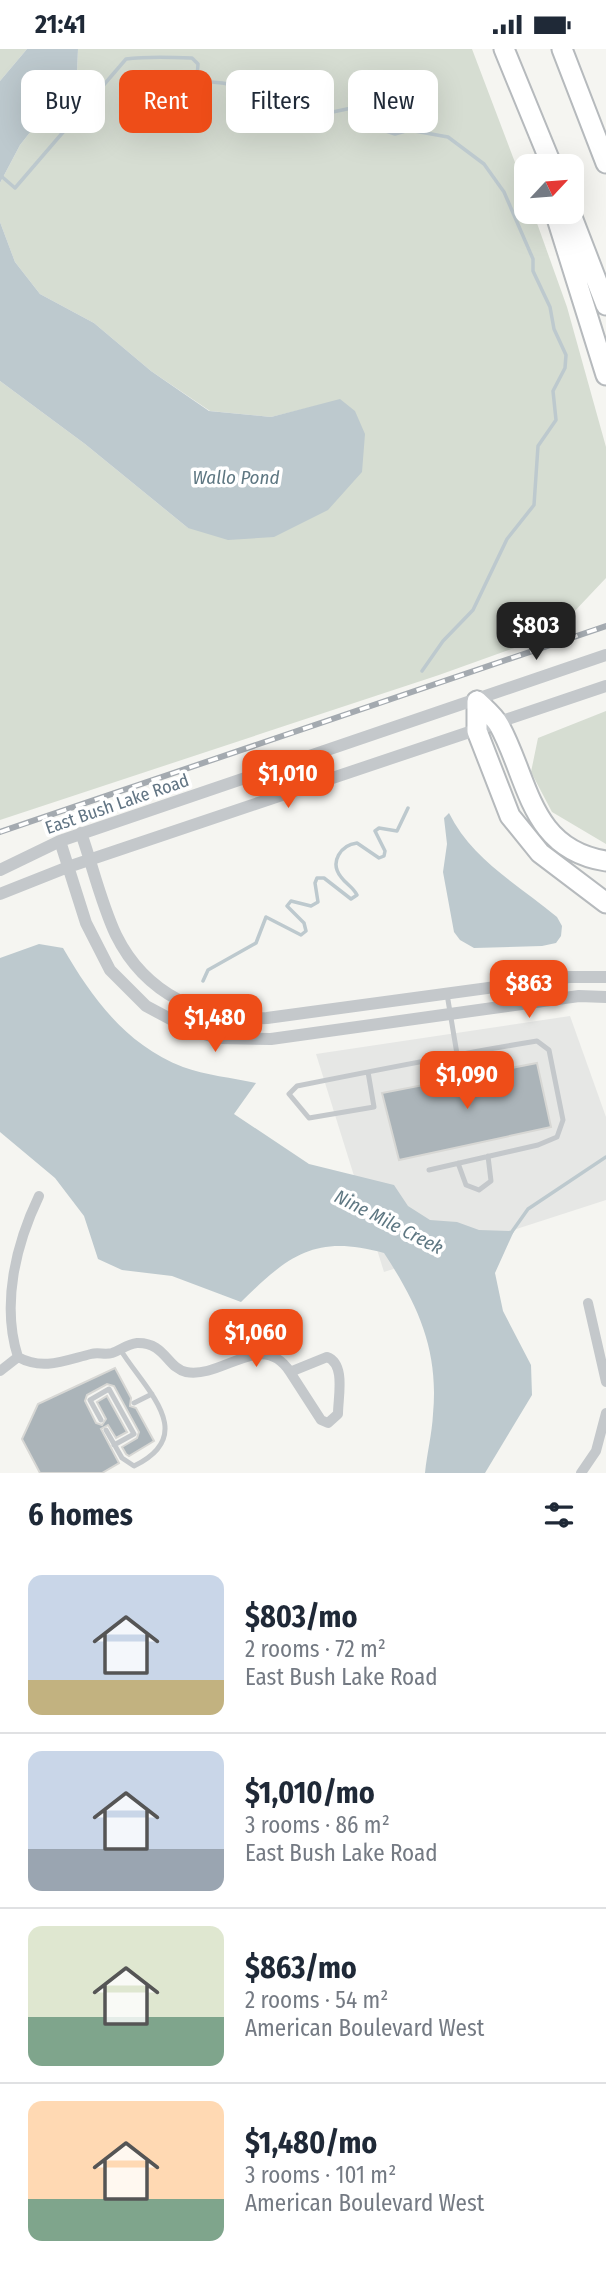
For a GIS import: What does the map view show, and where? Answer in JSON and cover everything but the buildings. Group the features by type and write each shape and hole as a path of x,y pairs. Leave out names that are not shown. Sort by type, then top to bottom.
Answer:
{"highway":[{"path":"504,49 547,154"},
{"path":"562,49 606,163"},
{"path":"522,96 539,154"},
{"path":"559,224 606,375"},
{"path":"575,224 606,305"},
{"path":"477,701 498,723 539,819 568,846 606,861"},
{"path":"477,701 477,731 510,816 540,853 606,903"},
{"path":"577,880 606,887"}],"street":[{"name":"East Bush Lake Road","path":"0,870 81,833 477,701 606,655"},
{"path":"0,894 68,867 606,686"},
{"path":"81,833 108,916 129,957 161,990 185,1005 216,1016 239,1020 267,1019 569,977 606,977"},
{"path":"60,841 86,923 110,970 146,1006 191,1030 245,1041 579,996 606,997"},
{"path":"39,1196 30,1215 15,1269 12,1338 18,1357 28,1362 57,1364 95,1352 110,1354 132,1343 145,1343 157,1347 178,1369 187,1372 225,1365 250,1354 263,1353 275,1357 290,1372 321,1420 328,1423 334,1420 338,1415 338,1366 333,1359 327,1357 290,1372"},
{"path":"588,1303 606,1382"},
{"path":"0,1371 18,1357"},
{"path":"584,1472 596,1451 606,1413"}],"lane":[{"path":"447,994 457,1054"},
{"path":"368,1072 374,1107 309,1118 289,1094 297,1086 457,1054 537,1041 549,1050 563,1120 557,1137 538,1145 429,1170"},
{"path":"458,1163 466,1185 480,1190 491,1181 488,1156"},
{"path":"106,1430 122,1458 134,1466 160,1450 165,1436 163,1413 120,1349"},
{"path":"101,1420 90,1399 109,1389 134,1434 114,1445"},
{"path":"134,1403 152,1394"}],"shaded area":[{"path":"0,49 27,49 0,81"},
{"path":"78,49 472,49 514,160 514,224 537,224 567,307 606,447 606,578 553,634 439,675 0,820 0,381 85,444 188,528 340,400 271,417 210,411 151,371 94,323 40,294 15,262 0,222 0,183 30,133 105,133 105,70 77,70"},
{"path":"606,711 606,844 552,812 531,772 538,738"},
{"path":"570,1016 606,1117 606,1200 384,1272 316,1054"}],"water":[{"path":"27,49 78,49 77,70 21,70 21,133 30,133 0,183 0,81"},
{"name":"Wallo Pond","path":"0,222 15,262 40,294 94,323 151,371 209,411 271,417 340,399 355,411 365,434 362,472 328,510 274,537 228,540 188,528 85,444 0,381"},
{"path":"449,813 470,845 483,858 557,917 562,926 561,936 556,943 542,946 474,948 460,940 454,932 443,872 447,844 444,818"},
{"path":"39,944 63,948 99,1002 144,1046 183,1067 256,1083 234,1114 309,1164 394,1185 408,1206 430,1220 457,1222 479,1230 514,1231 495,1273 503,1311 531,1365 532,1395 485,1473 425,1473 432,1421 433,1369 416,1310 384,1253 339,1246 305,1253 274,1272 241,1302 172,1276 122,1270 98,1259 84,1216 55,1178 0,1132 0,958"}],"waterway":[{"path":"0,175 15,188 126,59 151,57 192,58 198,64 197,78 229,84 252,99 290,103 294,115 304,118 366,105 378,115 386,131 395,134 409,130 448,137 484,164 504,192 533,259 533,271 550,307 554,329 566,355 565,368 553,391 556,420 538,446 534,505 507,539 473,610 443,641 422,671"},
{"path":"203,981 208,970 256,943 266,917 301,935 306,931 304,923 287,906 291,901 311,906 318,902 315,883 317,878 324,878 351,899 357,895 338,871 338,855 346,847 357,843 379,858 384,856 385,851 375,831 379,828 397,831 408,808"},
{"name":"Nine Mile Creek","path":"511,1233 528,1209 606,1157"}],"railway":[{"path":"0,832 606,626"}]}
